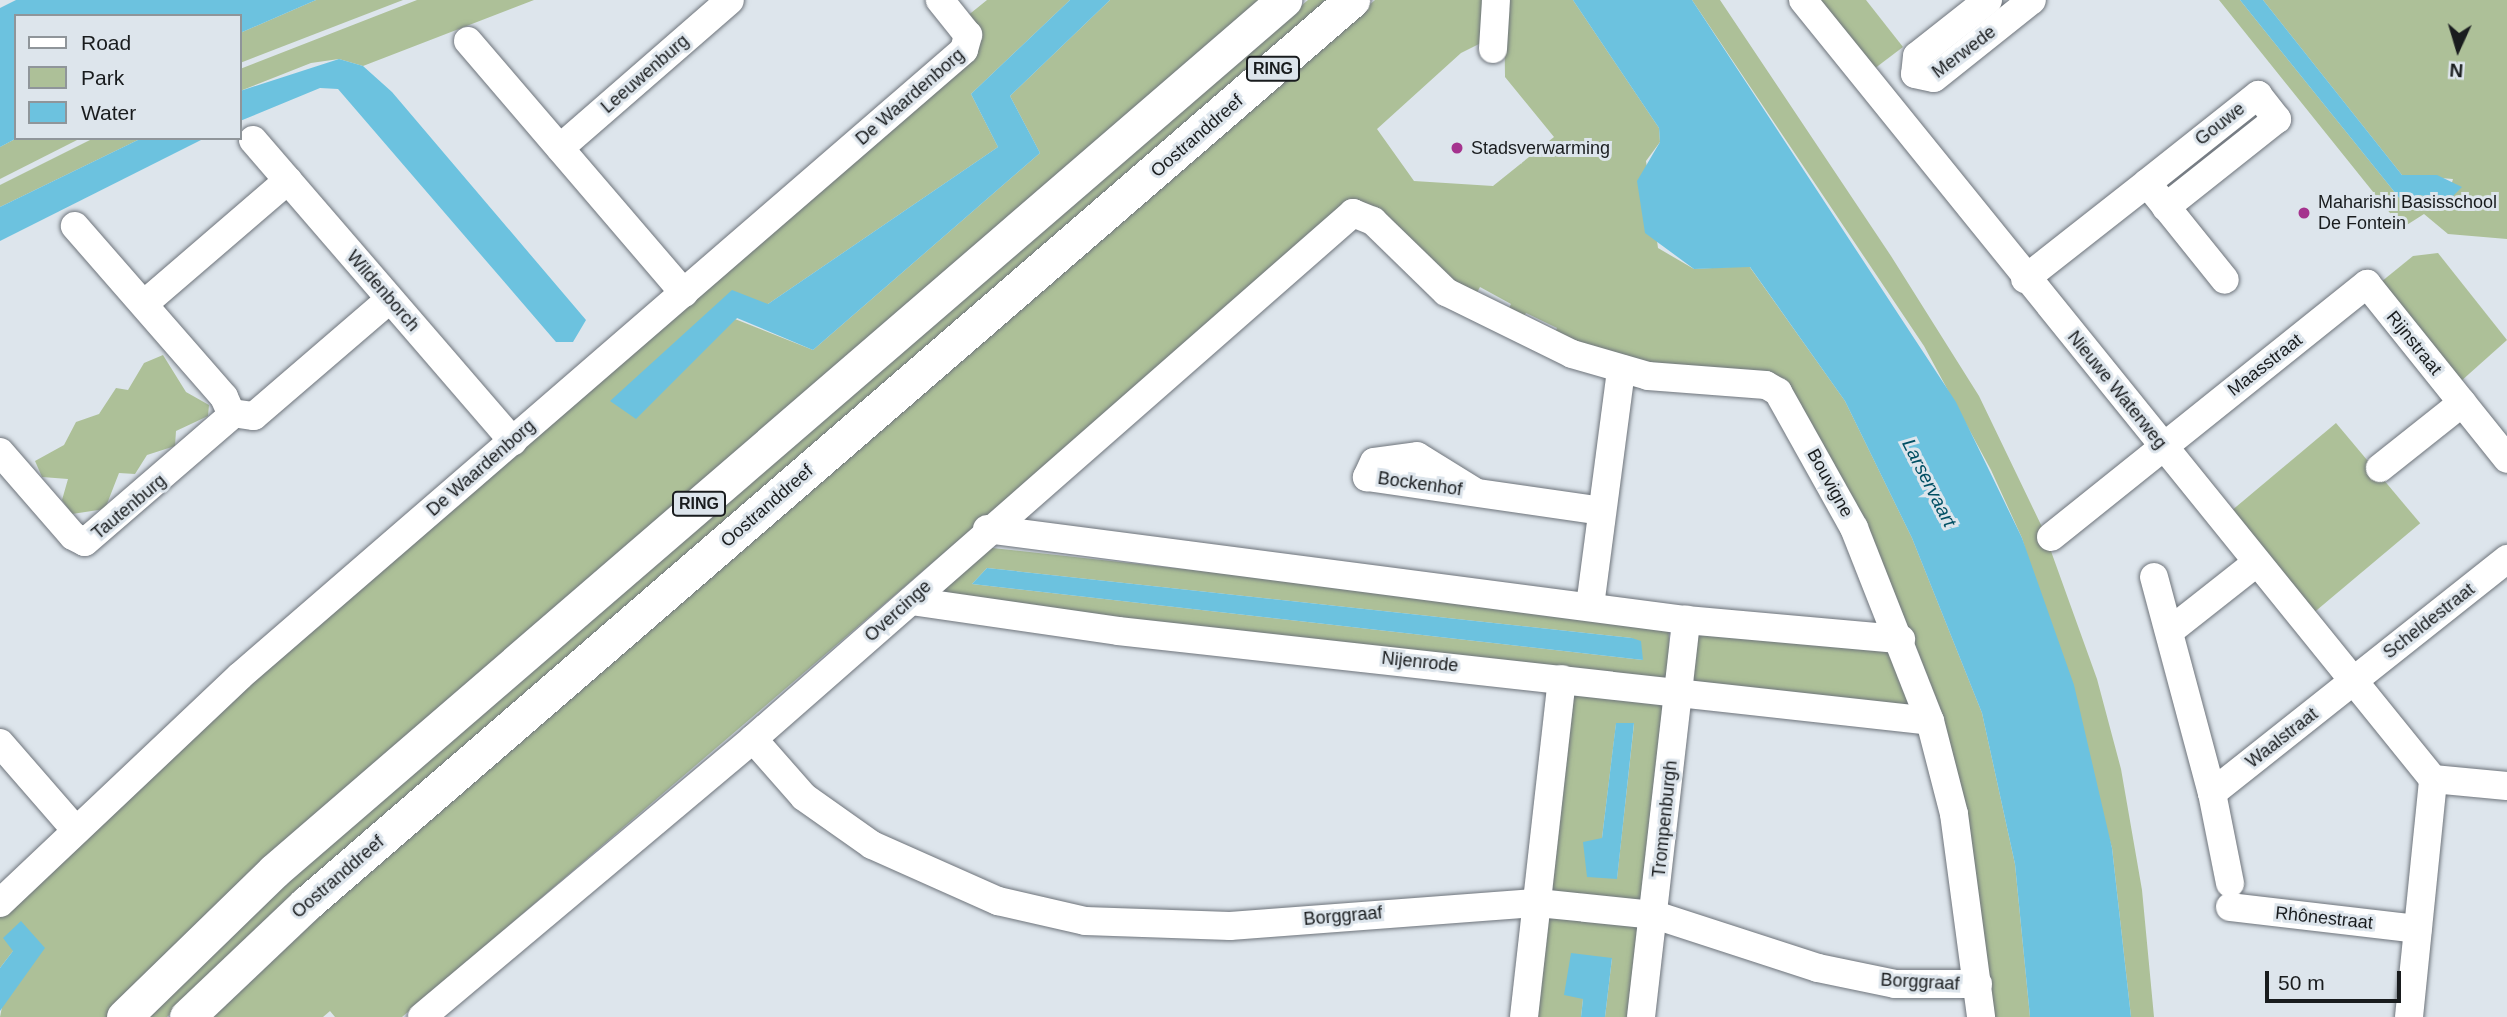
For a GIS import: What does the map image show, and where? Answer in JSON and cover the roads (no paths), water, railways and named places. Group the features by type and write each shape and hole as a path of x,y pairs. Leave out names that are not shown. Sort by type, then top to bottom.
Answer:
{"main road":[{"name":"RING","path":"124,1017 274,871 1284,0"},
{"name":"Oostranddreef","path":"187,1017 306,904 1352,0"}],"street":[{"name":"Leeuwenburg","path":"560,148 730,0"},
{"name":"De Waardenborg","path":"0,902 73,827 969,41 940,0"},
{"path":"1493,49 1496,0"},
{"name":"Nieuwe Waterweg","path":"1803,0 2025,279 2163,446 2351,682 2433,779"},
{"name":"Merwede","path":"1988,0 1917,56 1914,74 1934,78 2032,0"},
{"path":"468,41 684,293"},
{"name":"Gouwe","path":"2025,279 2258,95 2277,119 2166,207"},
{"name":"Wildenborch","path":"253,141 513,441"},
{"path":"144,304 288,180"},
{"path":"2147,183 2225,280"},
{"name":"Overcinge","path":"422,1017 753,739 911,601 987,528 1353,214 1373,222"},
{"name":"Bouvigne","path":"1373,222 1446,292 1572,354 1621,369 1691,382 1766,385 1778,392 1854,528 1901,639 1930,721 1954,814 1981,1017"},
{"path":"75,226 144,304 232,413 254,416 390,299"},
{"name":"Maasstraat","path":"2163,446 2367,284"},
{"name":"Rijnstraat","path":"2367,284 2507,459"},
{"path":"1590,606 1621,369"},
{"path":"2380,468 2462,403"},
{"name":"Tautenburg","path":"0,452 73,536 85,542 232,413"},
{"path":"2061,530 2163,446"},
{"name":"Bockenhof","path":"1475,492 1602,511"},
{"path":"987,528 1686,620 1901,639"},
{"name":"Scheldestraat","path":"2351,682 2507,559"},
{"path":"2171,630 2256,563"},
{"path":"2154,577 2171,630 2213,793"},
{"name":"Nijenrode","path":"911,601 1930,721"},
{"name":"Trompenburgh","path":"1642,1017 1686,620"},
{"path":"1524,1017 1562,679"},
{"name":"Waalstraat","path":"2213,793 2351,682"},
{"name":"Borggraaf","path":"753,739 804,797 872,845 941,880 1033,911 1085,921 1230,926 1538,903 1655,915 1818,968 1895,984 1978,984"},
{"path":"0,743 73,827"},
{"path":"2409,1017 2433,779 2507,786"},
{"name":"Rhônestraat","path":"2213,793 2230,895 2418,929"}],"water":[{"path":"16,0 316,0 242,32 242,14 14,14 14,140 0,147 0,8"},
{"path":"1070,0 1110,0 1010,96 1040,153 813,350 737,318 636,419 610,401 732,290 768,304 998,147 971,94"},
{"name":"Larservaart","path":"1573,0 1692,0 1956,402 2022,538 2074,685 2112,848 2131,1017 2030,1017 2015,864 1982,713 1912,538 1845,401 1750,267 1694,269 1645,233 1637,181 1660,142 1659,128"},
{"path":"2240,0 2263,0 2402,175 2437,175 2462,187 2447,202 2420,195 2401,200"},
{"path":"339,59 363,66 392,92 586,320 573,342 556,342 338,89 320,88 242,120 242,90"},
{"path":"138,140 201,140 0,241 0,207"},
{"path":"987,568 1632,638 1641,641 1643,660 972,584"},
{"path":"1616,723 1634,723 1617,879 1587,877 1583,842 1602,838"},
{"path":"21,921 45,948 0,1011 0,968 13,951 3,938"},
{"path":"1571,953 1612,958 1605,1017 1581,1017 1583,999 1564,995"}],"place":[{"name":"Stadsverwarming","path":"1457,148"},
{"name":"Maharishi Basisschool De Fontein","path":"2304,213"}]}
